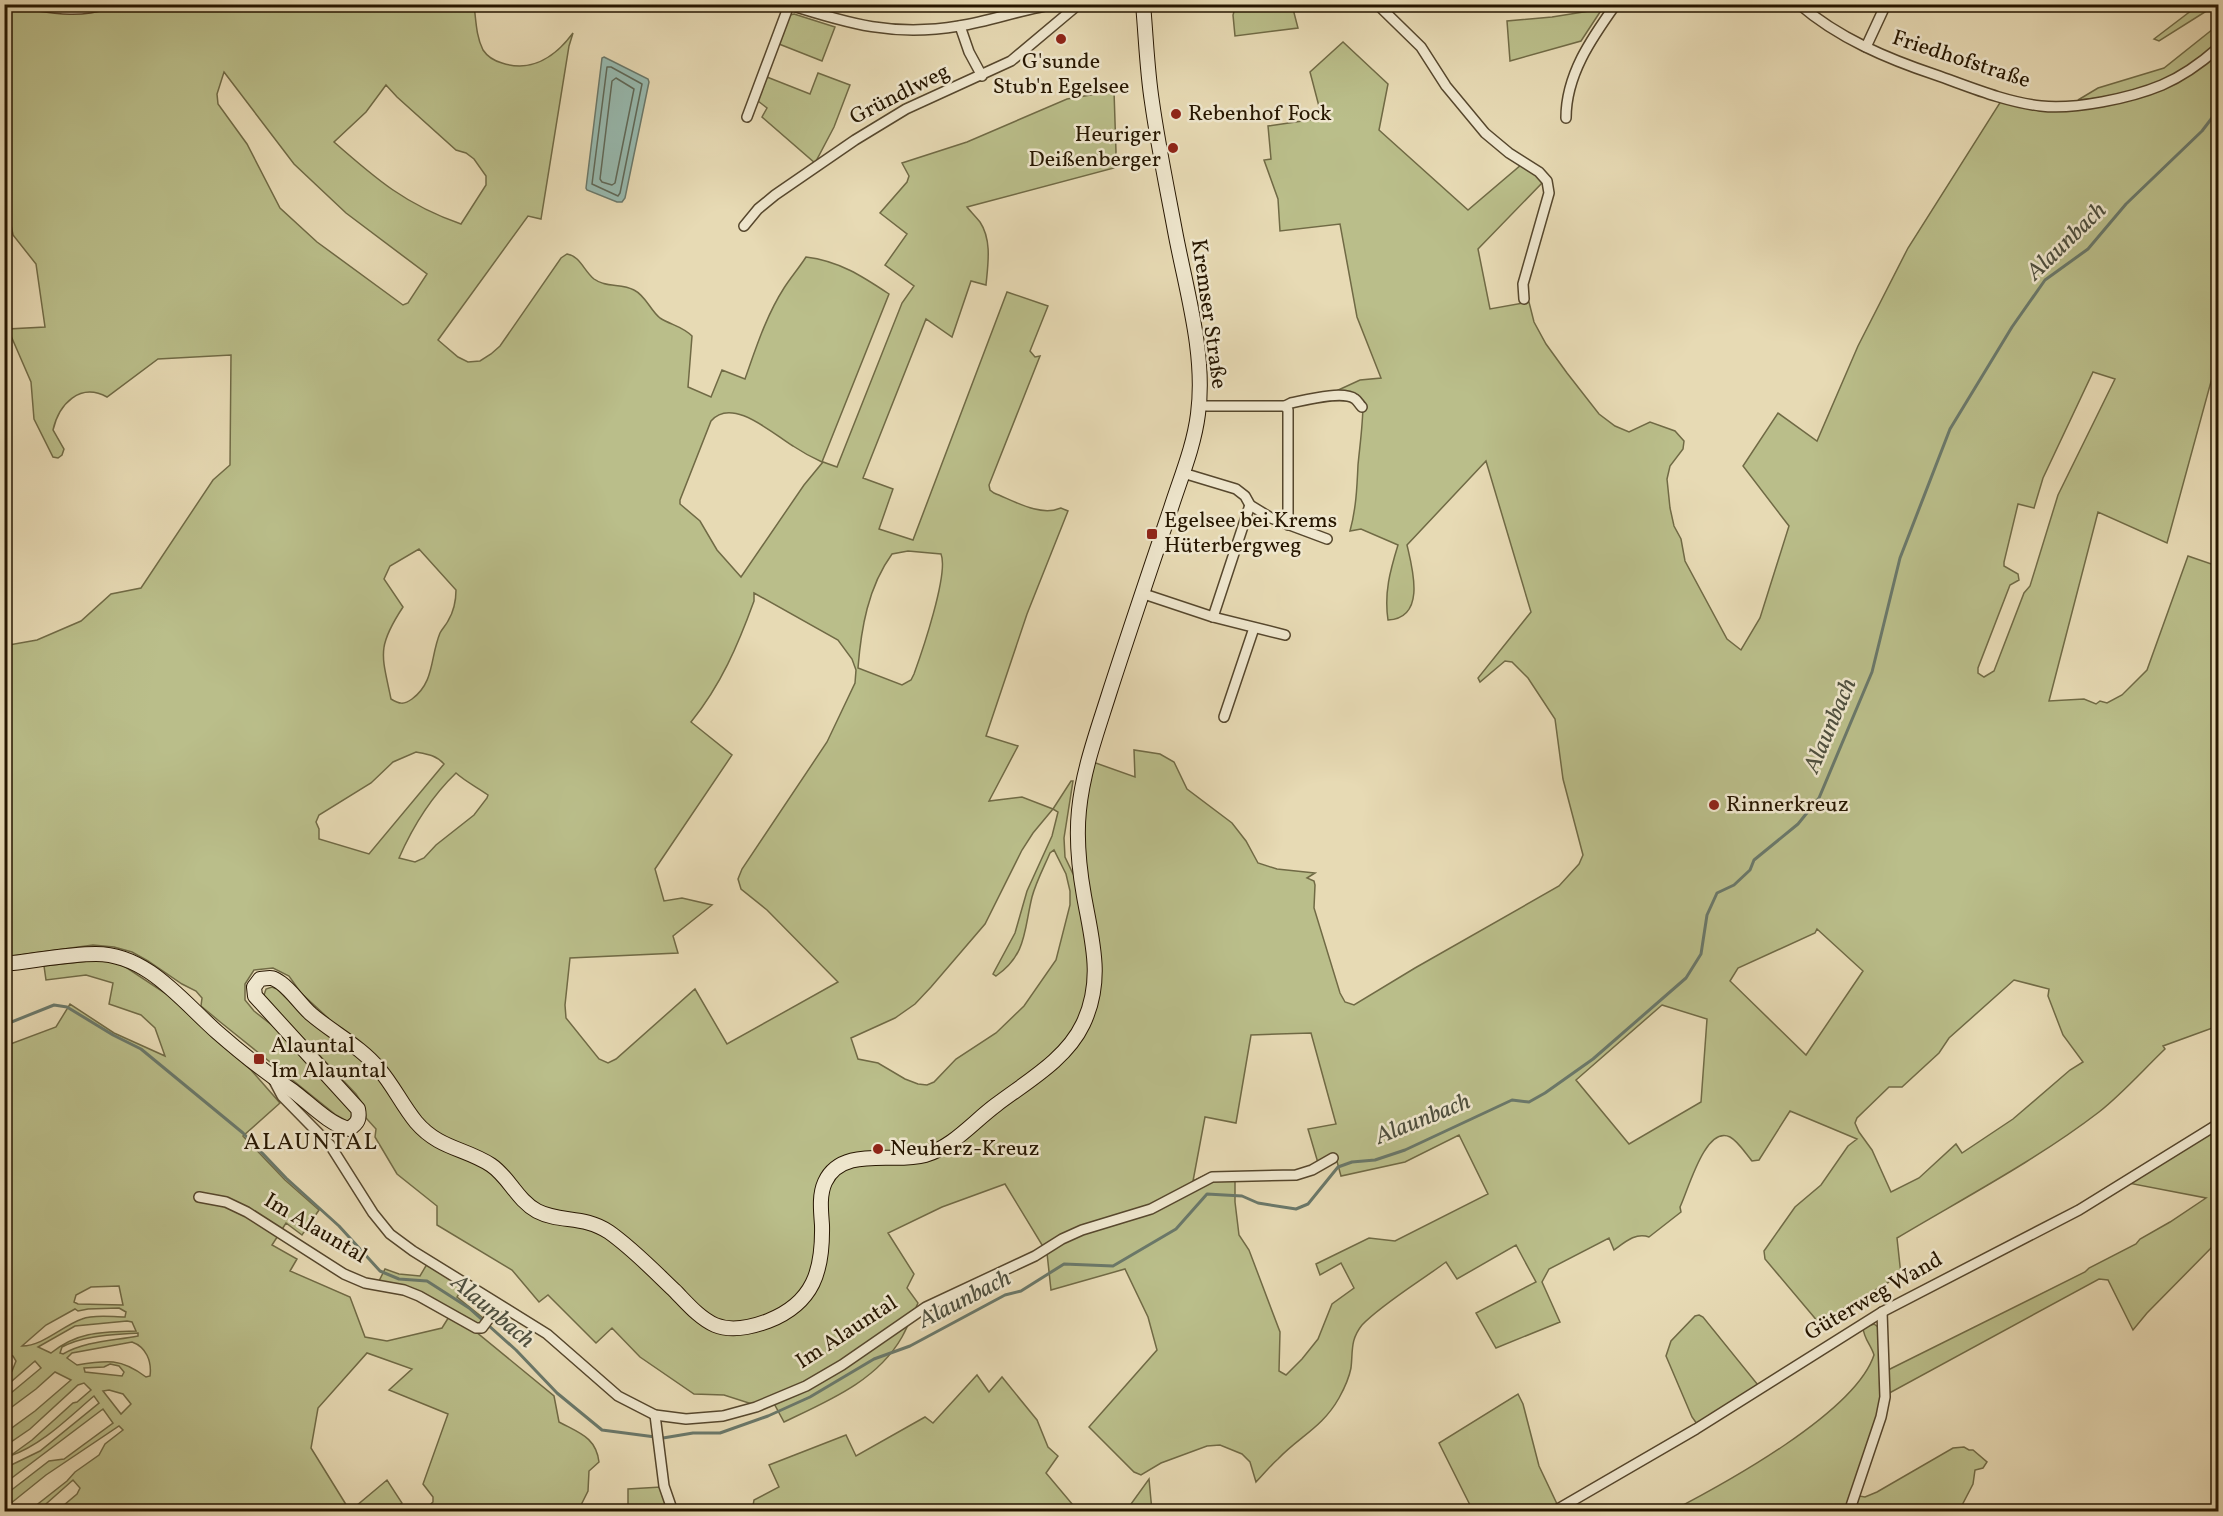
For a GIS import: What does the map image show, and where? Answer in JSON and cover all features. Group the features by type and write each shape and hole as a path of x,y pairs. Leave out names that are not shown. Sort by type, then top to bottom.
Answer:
{"street":[{"path":"26,4 70,11 106,4"},
{"path":"747,117 788,5 836,20 904,32 960,26 1058,4"},
{"name":"Gründlweg","path":"744,226 758,209 775,195 889,118 1011,61 1079,4"},
{"name":"Kremser Straße","path":"272,1077 341,1127 349,1129 357,1124 358,1109 255,996 254,987 260,979 271,978 282,983 309,1012 377,1066 421,1128 453,1149 492,1166 531,1208 544,1214 594,1224 609,1232 636,1253 701,1316 717,1326 734,1329 754,1326 777,1318 794,1306 815,1281 821,1264 821,1200 825,1182 834,1170 846,1162 862,1159 917,1158 935,1152 951,1143 994,1106 1042,1071 1070,1045 1083,1025 1092,998 1096,971 1094,945 1084,897 1077,843 1082,793 1095,740 1141,593 1182,473 1196,426 1199,406 1199,377 1194,332 1151,100 1143,4"},
{"path":"1377,4 1421,47 1446,86 1485,133 1509,153 1539,172 1547,181 1549,193 1522,284 1524,299"},
{"path":"1566,118 1566,99 1572,79 1591,41 1616,4"},
{"path":"1866,47 1886,4"},
{"name":"Friedhofstraße","path":"1803,6 1866,47 1904,63 1975,88 2042,106 2067,106 2107,101 2161,86 2198,65 2218,48"},
{"path":"960,26 969,52 982,76"},
{"path":"1199,406 1285,406 1336,395 1347,395 1355,399 1362,407"},
{"path":"1285,406 1287,410 1288,525"},
{"path":"1182,473 1236,489 1245,496 1250,505 1288,525 1327,539"},
{"path":"1213,617 1250,505"},
{"path":"1141,593 1213,617 1285,635"},
{"path":"1224,717 1254,628"},
{"name":"Im Alauntal","path":"4,964 96,954 118,957 158,977 231,1044 272,1077 282,1096 330,1145 390,1234 413,1251 547,1334 618,1396 655,1415 686,1419 723,1416 768,1403 806,1386 842,1365 926,1307 1035,1256 1072,1234 1151,1209 1212,1177 1296,1175 1312,1170 1333,1158"},
{"name":"Güterweg Wand","path":"1553,1512 1696,1429 1882,1312 2079,1210 2218,1124"},
{"name":"Im Alauntal","path":"199,1197 226,1202 247,1212 344,1274 365,1283 404,1290 419,1296 476,1328 482,1328 499,1305"},
{"path":"1849,1512 1886,1397 1882,1312"},
{"path":"655,1415 664,1486 674,1512"}],"green space":[{"path":"117,4 474,5 483,50 494,60 513,66 533,64 542,60 559,49 573,33 541,219 528,216 438,340 458,357 468,362 480,361 500,346 561,258 567,254 582,264 599,282 629,288 638,293 660,318 692,336 688,387 711,397 722,370 745,379 772,310 806,257 840,266 860,275 889,294 822,462 764,426 741,415 720,414 711,421 680,504 700,521 717,550 741,577 804,485 823,462 837,467 902,303 914,286 885,265 907,234 880,213 907,182 909,176 902,163 967,142 1067,99 1114,91 1116,152 1114,168 967,207 980,222 986,236 988,269 986,285 971,281 952,337 926,319 863,478 893,489 879,529 913,540 1007,292 1048,306 1030,351 1035,357 1040,356 989,485 990,490 994,493 1027,507 1044,511 1061,508 1068,511 1027,614 986,736 1018,746 989,801 1022,797 1053,809 1073,781 1064,838 1065,857 1075,878 1101,971 1099,944 1084,868 1083,810 1093,762 1135,777 1134,750 1160,754 1174,762 1187,789 1232,823 1246,841 1258,863 1277,869 1315,873 1307,878 1314,881 1315,885 1314,908 1340,993 1345,1002 1354,1005 1559,886 1579,864 1583,855 1563,779 1555,719 1528,678 1512,662 1505,661 1480,682 1478,678 1531,612 1486,461 1407,545 1414,590 1408,611 1400,617 1388,620 1387,610 1388,582 1398,545 1361,529 1350,531 1356,498 1363,403 1334,392 1360,380 1381,378 1357,317 1340,224 1280,231 1278,199 1264,160 1271,159 1268,126 1316,119 1321,114 1310,72 1343,42 1388,84 1379,130 1468,210 1521,165 1537,175 1543,182 1478,249 1490,309 1529,302 1534,322 1546,344 1599,414 1615,426 1629,432 1650,422 1675,431 1684,441 1683,449 1670,466 1667,479 1674,526 1681,539 1685,561 1727,639 1741,650 1760,618 1789,526 1743,466 1778,413 1817,441 1858,346 1908,248 2001,101 2040,111 2111,105 2109,97 2078,100 2098,88 2164,68 2218,25 2218,356 2167,543 2098,512 2049,701 2084,699 2096,704 2100,701 2107,703 2122,695 2147,670 2188,556 2217,566 2218,549 2218,1026 2163,1046 2165,1049 2125,1089 2076,1129 2000,1178 1897,1238 1901,1275 1819,1323 1765,1259 1764,1251 1795,1207 1821,1185 1848,1146 1857,1139 1790,1111 1759,1160 1752,1161 1730,1137 1721,1136 1713,1141 1705,1150 1693,1175 1680,1207 1681,1212 1649,1237 1635,1237 1614,1250 1609,1238 1549,1269 1542,1282 1560,1322 1496,1348 1476,1313 1536,1282 1516,1245 1457,1279 1446,1262 1391,1301 1362,1325 1354,1341 1351,1368 1341,1395 1325,1417 1286,1451 1256,1482 1250,1462 1242,1454 1220,1445 1207,1446 1161,1463 1141,1475 1134,1472 1089,1427 1157,1350 1148,1317 1125,1269 1051,1290 1047,1253 1005,1184 942,1207 888,1233 914,1274 907,1288 918,1303 902,1337 892,1352 865,1378 834,1397 784,1422 771,1398 755,1405 724,1395 694,1394 640,1357 612,1328 596,1343 548,1295 539,1302 512,1270 437,1225 437,1206 397,1174 375,1137 376,1129 366,1118 364,1106 356,1094 266,999 264,995 266,989 272,987 277,989 304,1016 323,1030 328,1018 301,993 289,976 273,968 254,970 245,984 245,1000 254,1011 287,1037 352,1111 351,1118 347,1121 336,1115 201,1006 202,998 196,991 132,952 93,945 5,957 4,642 9,645 37,640 81,621 111,594 141,588 213,480 230,465 231,355 158,359 107,397 88,392 72,398 60,412 53,430 64,449 58,458 53,457 34,419 31,382 8,329 45,327 36,264 13,235 5,194 5,5 93,5 54,12 71,13 86,12","holes":["224,72 294,164 346,213 427,274 408,303 403,305 317,242 280,208 247,144 218,104 217,94","386,85 456,150 474,159 486,176 486,185 461,224 441,217 393,190 334,142 366,112","2093,372 2115,379 2058,495 2030,586 2024,593 1994,671 1984,677 1978,673 1978,668 2010,585 2019,580 2018,574 2004,566 2018,504 2034,508 2043,478","419,549 456,590 453,610 440,633 425,685 412,699 404,703 391,699 384,661 388,632 403,607 384,579 390,566","908,551 941,554 941,578 928,631 914,674 911,680 902,685 858,668 867,609 877,580 892,554","754,593 838,640 852,659 856,670 855,683 827,742 742,869 738,879 741,889 767,910 838,982 727,1044 695,989 616,1059 608,1063 599,1059 566,1018 565,1005 570,958 678,953 673,936 712,905 682,898 664,901 655,869 732,755 691,722 711,694 735,649 754,601","416,752 428,754 444,764 369,854 319,839 316,822 319,815 371,783 393,762","456,773 488,795 474,815 436,845 424,858 415,862 399,858 430,802","1053,809 1058,812 1052,836 1027,891 1015,933 993,974 996,976 1006,968 1019,950 1034,891 1050,853 1054,850 1066,874 1070,905 1056,960 1024,1006 996,1033 956,1059 934,1082 927,1085 905,1079 878,1063 858,1059 851,1038 895,1018 915,1004 931,987 985,924 1033,833","1817,929 1863,971 1806,1055 1730,981 1738,968 1815,933","2014,980 2049,989 2048,996 2063,1035 2083,1062 2070,1070 2013,1119 1962,1153 1956,1144 1919,1178 1891,1192 1872,1150 1855,1123 1857,1118 1889,1087 1902,1087 1939,1053 1949,1038","1662,1005 1707,1019 1701,1102 1629,1144 1576,1080","1311,1033 1336,1124 1308,1129 1318,1163 1335,1154 1341,1176 1405,1162 1459,1135 1488,1194 1395,1241 1369,1238 1316,1264 1320,1275 1341,1263 1354,1288 1332,1304 1318,1339 1286,1375 1279,1371 1280,1332 1249,1250 1239,1235 1235,1202 1235,1172 1210,1173 1193,1181 1205,1117 1236,1123 1251,1035"]},
{"path":"2200,4 2216,5 2159,41 2154,39"},
{"path":"1236,5 1292,5 1298,28 1235,36 1233,15"},
{"path":"1602,9 1581,41 1510,61 1507,21"},
{"path":"794,14 835,27 822,61 779,44 790,15"},
{"path":"818,73 850,85 834,127 815,163 762,117 767,108 758,101 767,77 810,94"},
{"path":"98,960 118,962 171,997 251,1070 280,1103 243,1136 285,1180 319,1210 302,1235 286,1223 272,1245 297,1259 290,1271 350,1297 365,1337 387,1341 442,1328 452,1312 404,1288 379,1281 385,1269 399,1274 420,1276 427,1264 463,1287 457,1297 483,1318 475,1331 554,1396 559,1422 580,1433 594,1447 599,1462 589,1471 588,1491 578,1511 423,1511 433,1502 433,1497 423,1484 448,1414 389,1390 412,1369 367,1353 318,1408 311,1448 350,1511 57,1511 77,1494 80,1488 73,1480 38,1511 29,1511 99,1455 105,1444 123,1430 119,1426 46,1475 5,1508 5,1495 49,1461 64,1459 113,1423 103,1409 5,1483 5,1468 40,1451 99,1403 94,1396 44,1438 10,1456 91,1390 84,1383 78,1385 30,1429 5,1446 5,1433 71,1380 55,1372 5,1412 5,1398 41,1368 35,1361 5,1387 5,1377 12,1371 16,1361 13,1356 4,1351 5,1046 56,1027 70,1004 114,1033 165,1056 155,1028 141,1015 109,1004 113,983 86,975 46,980 44,966","holes":["119,1286 123,1305 74,1302 76,1295 91,1287","119,1308 126,1312 125,1317 87,1317 37,1343 22,1346 46,1325 75,1309 78,1311","127,1321 132,1322 136,1331 91,1334 71,1340 51,1353 38,1347 75,1326","138,1333 138,1336 90,1344 63,1354 60,1353 62,1347 71,1343 99,1336","132,1342 141,1347 147,1355 150,1376 146,1377 129,1366 113,1362 77,1365 67,1358 72,1353","110,1364 119,1366 124,1372 122,1376 85,1372 84,1368 104,1367","109,1390 123,1394 131,1404 121,1414 103,1391"]},
{"path":"2218,1129 2218,1241 2133,1330 2108,1280 2099,1279 1882,1397 1853,1495 1865,1497 1877,1492 1953,1448 1964,1447 1973,1450 1987,1462 1983,1468 1975,1470 1973,1484 1959,1511 1670,1512 1722,1484 1785,1445 1842,1400 1862,1377 1874,1355 1863,1328 1874,1324 1878,1327 1882,1373 2085,1272 2136,1244 2140,1239 2206,1198 2128,1183"},
{"path":"1699,1315 1758,1385 1697,1424 1666,1356 1671,1341 1695,1316"},
{"path":"977,1375 989,1392 1002,1377 1037,1420 1048,1447 1058,1456 1046,1473 1078,1511 752,1511 754,1500 779,1487 769,1465 846,1435 856,1456 925,1417 933,1423"},
{"path":"1518,1394 1523,1404 1539,1466 1557,1504 1546,1511 1473,1511 1439,1443"},
{"path":"1149,1479 1152,1511 1126,1511"},
{"path":"387,1480 402,1503 392,1511 350,1511"},
{"path":"661,1487 670,1512 628,1512 628,1489"}],"water":[{"path":"602,58 648,79 649,82 625,198 622,202 617,202 586,188"}],"waterway":[{"name":"Alaunbach","path":"4,1025 54,1005 67,1007 141,1049 243,1133 286,1178 339,1226 380,1271 399,1279 427,1281 469,1308 516,1350 557,1393 602,1430 663,1438 693,1433 720,1433 768,1416 810,1397 874,1359 910,1346 1005,1295 1021,1291 1064,1264 1113,1266 1176,1229 1207,1194 1242,1196 1258,1203 1296,1209 1308,1204 1338,1167 1352,1162 1375,1160 1405,1150 1512,1100 1529,1102 1545,1093 1593,1059 1686,978 1701,954 1707,915 1717,893 1734,885 1750,870 1754,860 1798,824 1819,798 1872,672 1900,558 1950,429 2012,327 2045,280 2088,249 2126,204 2202,131 2218,110"}],"place":[{"name":"G'sunde Stub'n Egelsee","path":"1061,39"},
{"name":"Rebenhof Fock","path":"1176,114"},
{"name":"Heuriger Deißenberger","path":"1173,148"},
{"name":"Egelsee bei Krems Hüterbergweg","path":"1152,534"},
{"name":"Rinnerkreuz","path":"1714,805"},
{"name":"Alauntal Im Alauntal","path":"259,1059"},
{"name":"Neuherz-Kreuz","path":"878,1149"}],"district":[{"name":"ALAUNTAL","path":"311,1143"}]}
